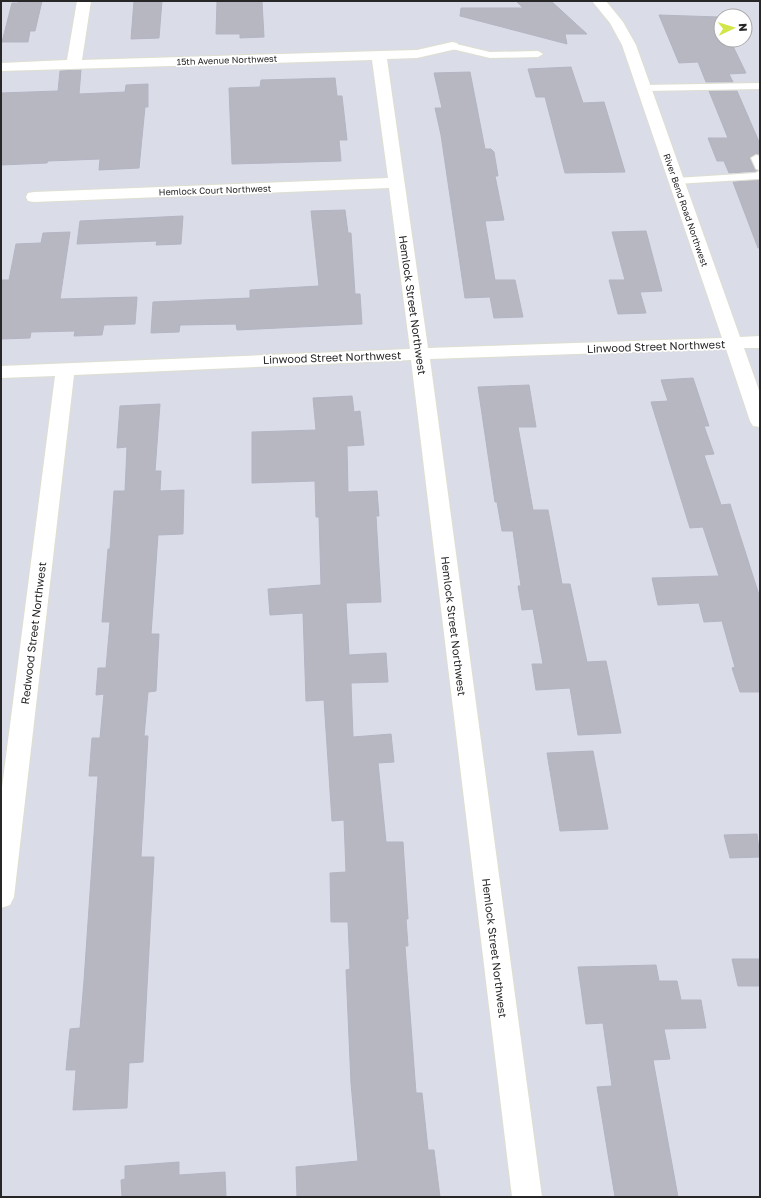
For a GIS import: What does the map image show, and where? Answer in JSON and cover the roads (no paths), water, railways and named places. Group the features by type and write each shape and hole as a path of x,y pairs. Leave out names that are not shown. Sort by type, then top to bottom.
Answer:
{"street":[{"path":"74,65 84,1"},
{"name":"River Bend Road Northwest","path":"606,2 629,45 760,421"},
{"name":"15th Avenue Northwest","path":"1,67 379,56 417,54 452,46"},
{"name":"Hemlock Street Northwest","path":"379,56 420,354 527,1197"},
{"name":"Hemlock Court Northwest","path":"34,197 396,183"},
{"name":"Linwood Street Northwest","path":"1,372 420,354 760,342"},
{"name":"Redwood Street Northwest","path":"1,897 65,369"}],"lane":[{"path":"452,46 490,55 538,54"},
{"path":"644,88 760,86"},
{"path":"676,181 746,178 758,176 760,174"}]}
